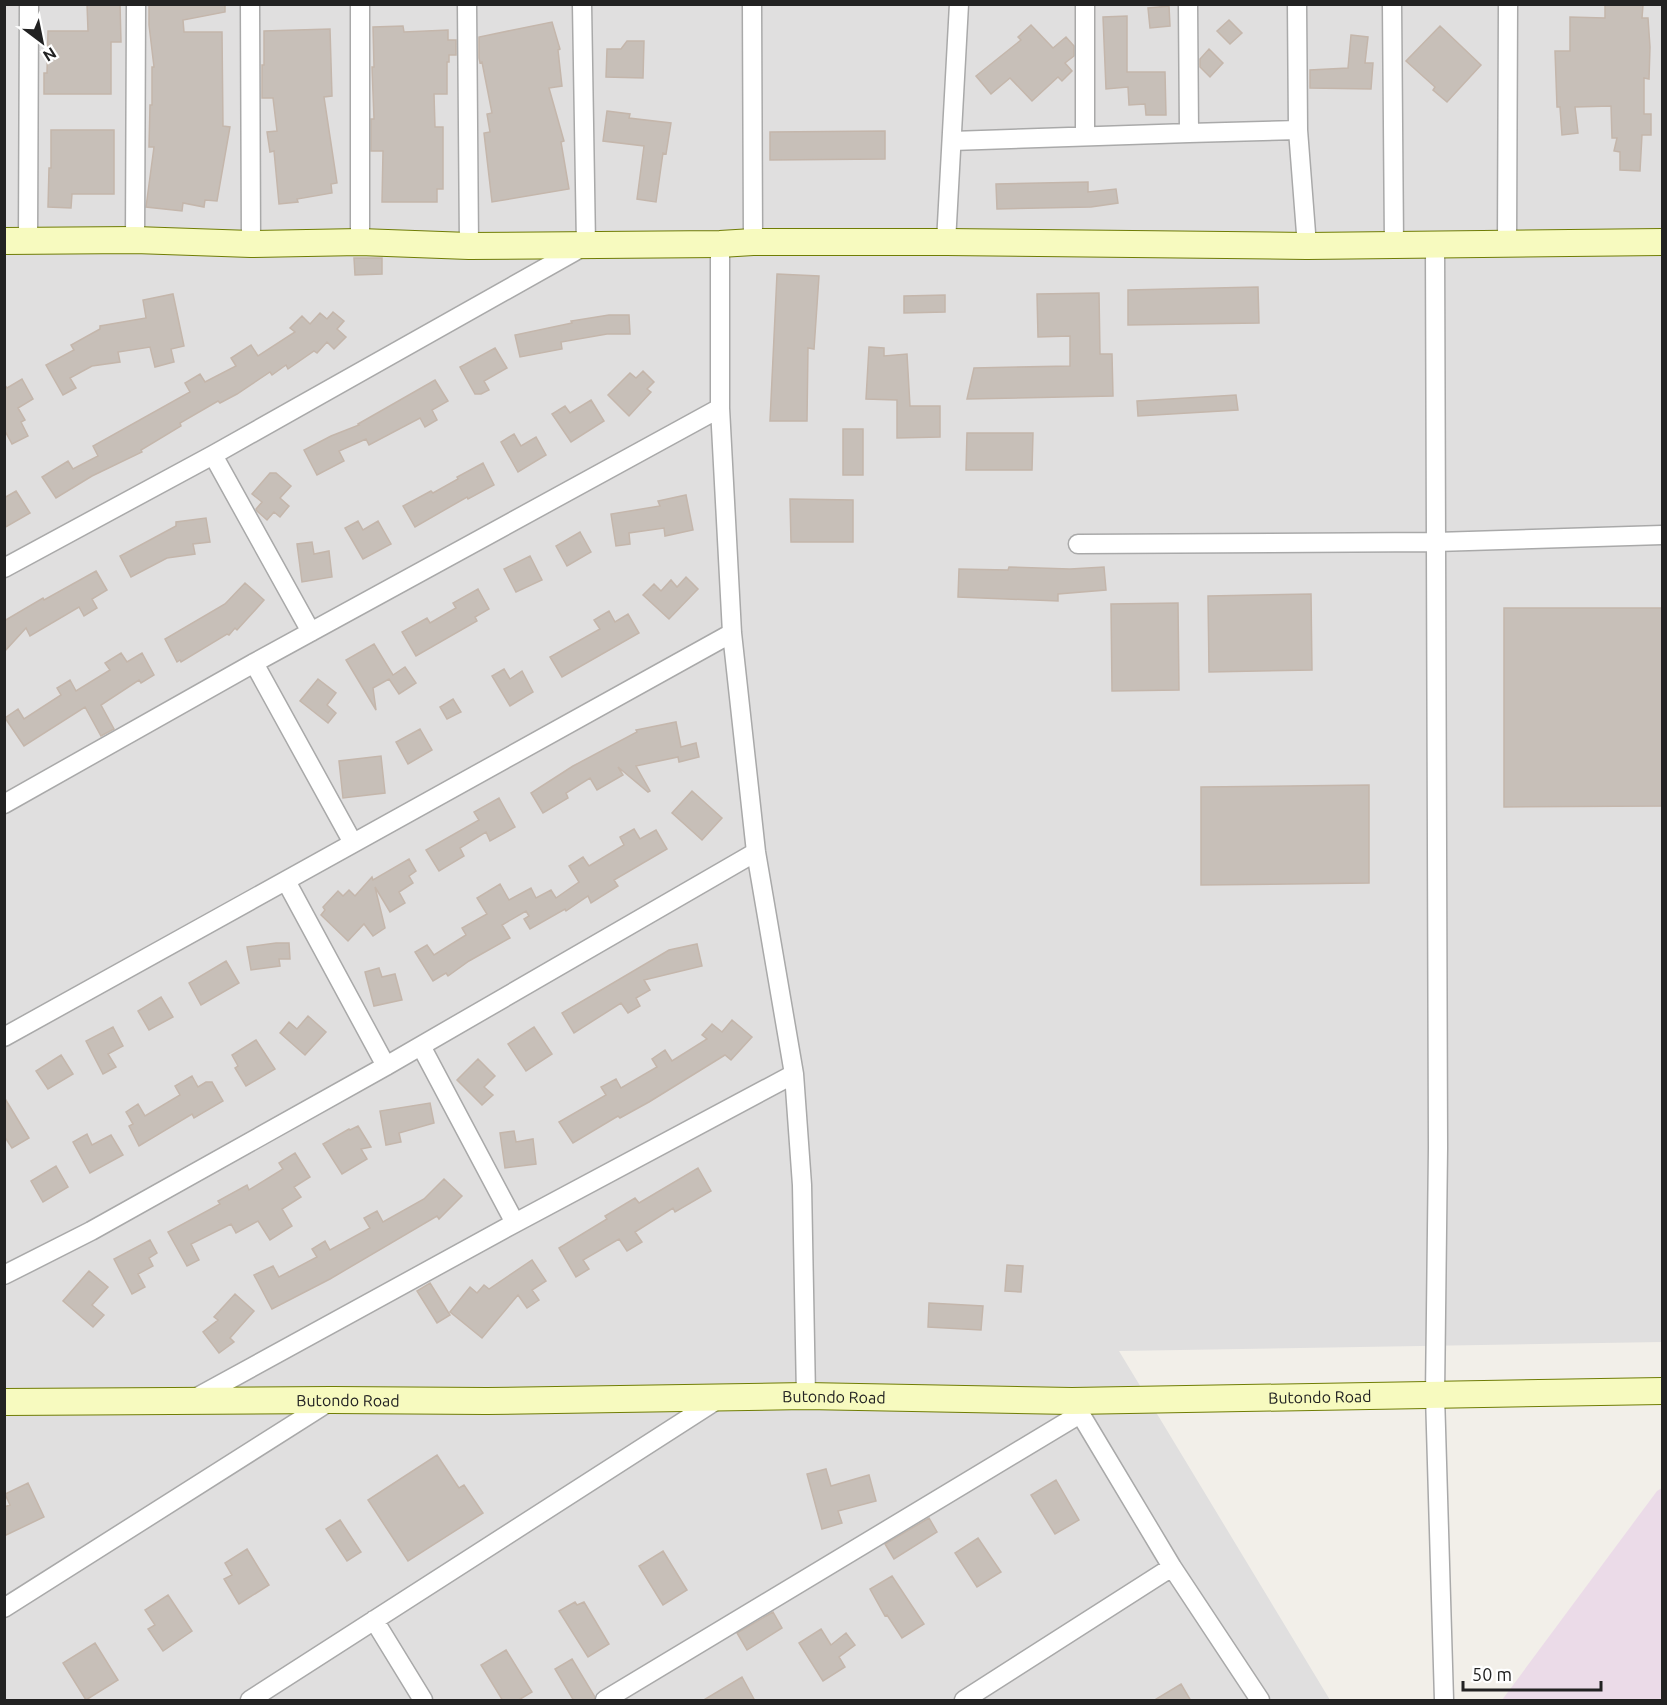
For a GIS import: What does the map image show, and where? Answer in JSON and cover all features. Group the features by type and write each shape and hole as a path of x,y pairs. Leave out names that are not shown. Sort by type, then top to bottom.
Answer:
{"street":[{"path":"29,4 16,241 135,240 251,244 360,242 469,246 753,242 1307,246 1662,242"},
{"path":"135,240 136,4"},
{"path":"250,4 251,244"},
{"path":"360,4 360,242"},
{"path":"467,4 469,246"},
{"path":"582,4 586,245"},
{"path":"752,4 753,242"},
{"path":"946,242 959,4"},
{"path":"1085,4 1085,135"},
{"path":"1188,4 1189,133"},
{"path":"1297,4 1298,130 1307,246"},
{"path":"1392,4 1394,245"},
{"path":"1507,243 1508,4"},
{"path":"952,141 1298,130"},
{"path":"720,244 720,408 732,633 756,852 794,1074 802,1185 806,1396"},
{"path":"1436,244 1438,1148 1435,1395 1444,1701"},
{"path":"4,568 213,455 586,245"},
{"path":"4,804 254,663 720,408"},
{"path":"213,455 311,632"},
{"path":"1078,544 1436,542 1662,535"},
{"path":"4,1037 732,633"},
{"path":"254,663 353,843"},
{"path":"4,1275 91,1231 422,1046 756,852"},
{"path":"286,881 386,1066"},
{"path":"422,1046 515,1223"},
{"path":"191,1401 515,1223 794,1074"},
{"name":"Butondo Road","path":"4,1402 487,1401 806,1396 1076,1408 1435,1395 1662,1391"},
{"path":"249,1701 722,1397"},
{"path":"4,1608 332,1400"},
{"path":"605,1701 1076,1408 1172,1567 1260,1701"},
{"path":"964,1701 1172,1567"},
{"path":"374,1620 423,1701"}],"shaded area":[{"path":"5,5 1662,5 1662,1342 1119,1351 1330,1700 5,1700"},
{"path":"1662,1488 1662,1700 1502,1700 1657,1491"}],"building":[{"path":"87,4 120,4 121,42 111,42 111,94 44,94 48,31 88,31"},
{"path":"149,4 225,4 225,12 183,20 184,32 222,32 223,126 230,127 217,201 205,200 204,207 183,203 182,211 146,207 154,147 149,147 152,67 154,67"},
{"path":"1605,5 1643,5 1642,18 1648,18 1649,79 1644,78 1644,114 1651,114 1651,135 1642,135 1640,171 1620,170 1620,152 1614,151 1617,138 1612,138 1611,106 1575,107 1578,133 1562,135 1560,107 1557,107 1555,51 1570,51 1570,17 1605,18"},
{"path":"1169,6 1170,26 1150,28 1148,8"},
{"path":"1127,16 1127,72 1165,72 1166,115 1146,115 1145,104 1129,105 1128,87 1106,89 1103,17"},
{"path":"1229,20 1242,33 1230,44 1217,31"},
{"path":"552,22 560,49 558,50 562,86 549,88 564,141 561,142 569,189 492,202 484,133 490,132 487,114 492,113 482,62 480,63 479,58 479,37"},
{"path":"1031,25 1053,48 1066,37 1074,46 1074,56 1065,63 1072,71 1062,81 1058,77 1032,101 1010,78 991,94 976,76 1021,40 1018,37"},
{"path":"403,26 404,32 448,30 448,40 456,40 456,55 449,55 449,62 447,62 447,94 434,94 435,127 443,127 443,189 437,189 437,202 382,202 383,151 371,151 371,119 374,119 373,27"},
{"path":"1440,26 1481,65 1447,102 1433,90 1435,87 1406,61"},
{"path":"330,29 332,96 324,97 337,183 331,184 332,193 297,199 298,202 279,204 274,151 270,152 267,132 277,131 273,98 262,98 264,31"},
{"path":"1351,35 1368,37 1365,63 1373,63 1371,89 1310,88 1310,70 1348,68"},
{"path":"627,41 644,41 643,78 606,77 607,49 621,49"},
{"path":"1209,49 1223,63 1210,77 1200,67 1200,59"},
{"path":"607,111 630,114 629,118 671,123 666,154 663,153 656,202 637,199 644,146 603,141"},
{"path":"51,130 114,130 114,194 72,194 71,208 48,207"},
{"path":"885,131 885,159 770,160 770,132"},
{"path":"1088,182 1088,192 1116,189 1118,203 1091,207 997,209 996,184"},
{"path":"354,258 382,258 382,274 355,275"},
{"path":"777,274 819,276 814,349 808,348 807,421 770,421"},
{"path":"1258,287 1259,323 1128,325 1128,290"},
{"path":"1099,293 1100,354 1112,354 1113,396 967,399 974,368 1070,366 1070,336 1038,337 1037,294"},
{"path":"173,294 184,346 171,349 174,362 155,367 150,347 118,352 120,362 92,366 70,378 76,388 63,395 46,365 74,350 71,345 100,329 100,326 146,318 143,300"},
{"path":"945,295 945,312 904,313 904,296"},
{"path":"333,312 344,321 337,329 346,337 334,349 327,342 317,353 314,351 288,369 286,365 272,375 270,372 237,394 220,403 218,401 180,423 181,426 141,450 142,452 92,476 56,498 42,477 68,461 73,469 98,456 93,446 190,392 185,383 200,374 205,382 236,366 231,358 251,345 258,356 295,332 290,328 302,316 310,324 320,313 327,319"},
{"path":"609,315 629,315 630,334 607,334 561,342 562,349 520,357 515,335 572,323 571,321"},
{"path":"869,347 884,348 884,356 907,354 910,406 940,406 940,437 897,438 897,400 866,399"},
{"path":"495,348 507,368 484,381 489,390 475,394 460,367"},
{"path":"643,371 654,382 647,389 651,392 629,416 608,395 630,373 636,378"},
{"path":"22,379 33,399 18,408 25,420 21,422 28,436 12,444 4,429 4,384 7,388"},
{"path":"435,380 448,401 432,410 437,420 425,427 420,418 369,445 366,439 339,451 344,461 317,475 304,450 359,425"},
{"path":"1236,395 1238,410 1138,416 1137,401"},
{"path":"591,400 604,421 571,442 552,414 565,406 570,413"},
{"path":"843,429 863,429 863,475 843,475"},
{"path":"967,433 1033,433 1032,470 966,470"},
{"path":"514,434 521,446 536,437 546,455 518,472 501,442"},
{"path":"483,463 494,485 468,499 467,497 415,527 403,506 431,491 433,493"},
{"path":"270,473 276,473 291,486 280,498 289,506 280,517 274,512 267,520 256,509 262,502 252,494"},
{"path":"16,491 30,513 4,528 4,498"},
{"path":"686,495 693,530 665,536 664,528 629,533 630,544 616,546 611,514 660,506 658,501"},
{"path":"790,499 853,500 853,542 791,542"},
{"path":"206,518 210,542 193,544 195,554 167,558 131,577 120,556 176,526 176,522"},
{"path":"358,521 363,530 378,521 391,544 363,559 345,528"},
{"path":"580,532 591,552 567,566 556,546"},
{"path":"312,542 314,554 329,551 332,577 302,582 297,544"},
{"path":"530,556 542,580 516,592 504,569"},
{"path":"1009,567 1070,569 1104,567 1106,590 1058,594 1058,601 958,597 959,569 1008,570"},
{"path":"96,571 107,590 92,599 97,608 84,616 79,607 30,636 26,628 4,652 4,621"},
{"path":"686,577 698,589 669,619 643,595 654,584 661,591 671,580 677,587"},
{"path":"245,583 264,600 237,630 235,628 229,635 227,634 181,662 180,660 177,662 165,639 225,604"},
{"path":"478,589 489,609 475,617 477,621 416,656 402,632 427,618 430,623 456,608 453,603"},
{"path":"1311,594 1312,670 1209,672 1208,596"},
{"path":"1178,603 1179,690 1112,691 1111,604"},
{"path":"1504,608 1662,608 1662,806 1504,807"},
{"path":"609,611 615,622 628,614 639,633 562,677 550,657 600,629 594,620"},
{"path":"374,644 393,675 405,667 416,683 399,694 389,679 373,688 376,710 346,660"},
{"path":"121,653 127,662 142,653 154,675 141,683 139,680 101,705 114,729 101,736 85,707 24,746 5,718 18,709 24,719 61,695 57,688 70,680 76,691 110,670 105,663"},
{"path":"504,669 510,679 522,671 533,692 510,706 492,676"},
{"path":"318,679 336,693 327,705 336,713 328,723 300,701"},
{"path":"453,699 461,712 447,719 440,707"},
{"path":"676,722 681,747 696,743 699,757 679,762 678,757 636,766 650,791 648,792 618,767 623,775 597,790 590,778 566,793 568,798 543,813 531,793 573,766 637,732 636,730"},
{"path":"420,729 432,750 408,764 396,742"},
{"path":"381,756 385,793 343,798 339,761"},
{"path":"1369,785 1369,883 1201,885 1201,787"},
{"path":"692,791 722,818 702,840 672,813"},
{"path":"499,798 515,827 490,841 486,832 460,848 464,856 439,871 426,850 479,820 474,812"},
{"path":"634,829 640,839 656,830 667,849 614,880 618,886 591,903 588,896 566,911 565,909 530,929 524,919 529,916 526,911 502,925 510,938 469,961 448,976 446,973 433,981 415,952 427,945 434,955 466,935 462,928 487,914 477,898 500,884 509,900 531,888 536,898 551,890 556,898 579,882 569,866 583,857 589,866 624,845 620,837"},
{"path":"409,859 416,871 409,876 413,883 399,892 405,903 390,912 375,887 385,928 373,936 364,924 348,941 321,915 325,910 323,907 338,891 343,896 349,890 355,896 372,877 373,880"},
{"path":"289,943 290,959 279,959 280,966 251,970 247,947"},
{"path":"697,944 702,966 644,980 650,990 636,998 640,1006 628,1013 621,1003 574,1033 562,1013 669,950"},
{"path":"226,961 239,983 201,1005 189,983"},
{"path":"379,968 382,977 395,974 402,1000 374,1006 365,972"},
{"path":"161,997 173,1017 149,1030 138,1011"},
{"path":"308,1016 326,1032 305,1055 280,1033 289,1022 297,1029"},
{"path":"732,1020 752,1037 731,1060 725,1055 649,1102 620,1118 618,1116 573,1143 559,1122 606,1095 601,1087 616,1079 621,1088 657,1067 652,1059 665,1050 672,1061 707,1039 702,1035 712,1024 722,1032"},
{"path":"113,1027 123,1046 108,1054 116,1067 103,1074 86,1041"},
{"path":"534,1027 552,1054 526,1071 508,1044"},
{"path":"256,1040 275,1069 246,1086 235,1068 238,1066 232,1055"},
{"path":"61,1055 73,1074 48,1089 36,1071"},
{"path":"478,1059 495,1076 484,1087 493,1095 482,1105 457,1080"},
{"path":"192,1076 198,1087 206,1082 212,1082 223,1101 194,1118 192,1114 139,1146 129,1126 133,1124 126,1112 138,1104 145,1116 180,1095 175,1086"},
{"path":"4,1097 29,1138 12,1148 4,1136"},
{"path":"430,1103 434,1123 399,1133 401,1142 386,1145 380,1111"},
{"path":"358,1126 371,1147 361,1149 367,1159 342,1174 323,1144"},
{"path":"514,1131 516,1142 533,1139 536,1164 505,1168 500,1133"},
{"path":"87,1134 92,1145 111,1135 123,1155 90,1173 73,1142"},
{"path":"295,1153 310,1177 294,1187 301,1197 282,1209 292,1226 270,1240 258,1221 236,1233 231,1224 191,1244 199,1260 187,1266 168,1232 220,1204 218,1201 247,1185 249,1190 283,1169 279,1163"},
{"path":"56,1166 68,1187 43,1202 31,1181"},
{"path":"698,1168 711,1191 675,1212 673,1208 635,1232 642,1242 627,1251 619,1239 583,1260 589,1269 576,1277 559,1248 607,1219 605,1216 635,1198 639,1203"},
{"path":"444,1179 462,1196 439,1219 437,1216 330,1279 272,1309 254,1275 273,1266 279,1277 317,1257 312,1249 325,1241 330,1250 370,1228 364,1218 377,1211 383,1222 424,1199"},
{"path":"150,1240 157,1253 149,1258 153,1266 138,1274 145,1287 132,1294 114,1259"},
{"path":"532,1260 546,1281 532,1290 539,1300 527,1308 518,1295 482,1338 450,1312 470,1287 477,1293 484,1285 489,1289"},
{"path":"1007,1265 1023,1266 1021,1292 1005,1291"},
{"path":"89,1271 108,1287 92,1305 104,1315 93,1327 63,1301"},
{"path":"430,1283 450,1315 437,1323 417,1291"},
{"path":"235,1294 254,1311 230,1338 234,1342 219,1353 203,1332 218,1320 214,1317"},
{"path":"929,1303 983,1306 981,1330 928,1327"},
{"path":"437,1455 459,1488 464,1485 483,1513 408,1561 368,1500"},
{"path":"826,1469 831,1486 869,1475 876,1501 838,1511 842,1523 822,1529 807,1474"},
{"path":"1056,1480 1079,1520 1055,1534 1031,1495"},
{"path":"28,1483 44,1517 4,1536 4,1507 10,1505 5,1494"},
{"path":"929,1518 937,1532 894,1559 885,1544"},
{"path":"340,1520 361,1552 347,1561 326,1529"},
{"path":"978,1538 1001,1572 977,1587 955,1553"},
{"path":"247,1549 269,1585 239,1604 224,1579 232,1575 225,1563"},
{"path":"663,1551 687,1590 663,1605 639,1566"},
{"path":"892,1576 924,1624 902,1638 887,1615 885,1616 870,1589"},
{"path":"168,1595 192,1631 163,1651 148,1629 155,1625 145,1610"},
{"path":"575,1602 577,1605 584,1602 609,1644 588,1657 559,1611"},
{"path":"773,1612 782,1628 747,1650 737,1633"},
{"path":"821,1629 831,1645 846,1633 855,1645 839,1657 845,1667 823,1681 799,1643"},
{"path":"95,1643 118,1680 86,1700 63,1663"},
{"path":"506,1650 532,1692 517,1701 503,1701 481,1665"},
{"path":"572,1659 595,1697 594,1701 574,1701 555,1669"},
{"path":"742,1677 755,1701 702,1701"},
{"path":"1181,1684 1191,1701 1153,1701"}]}
